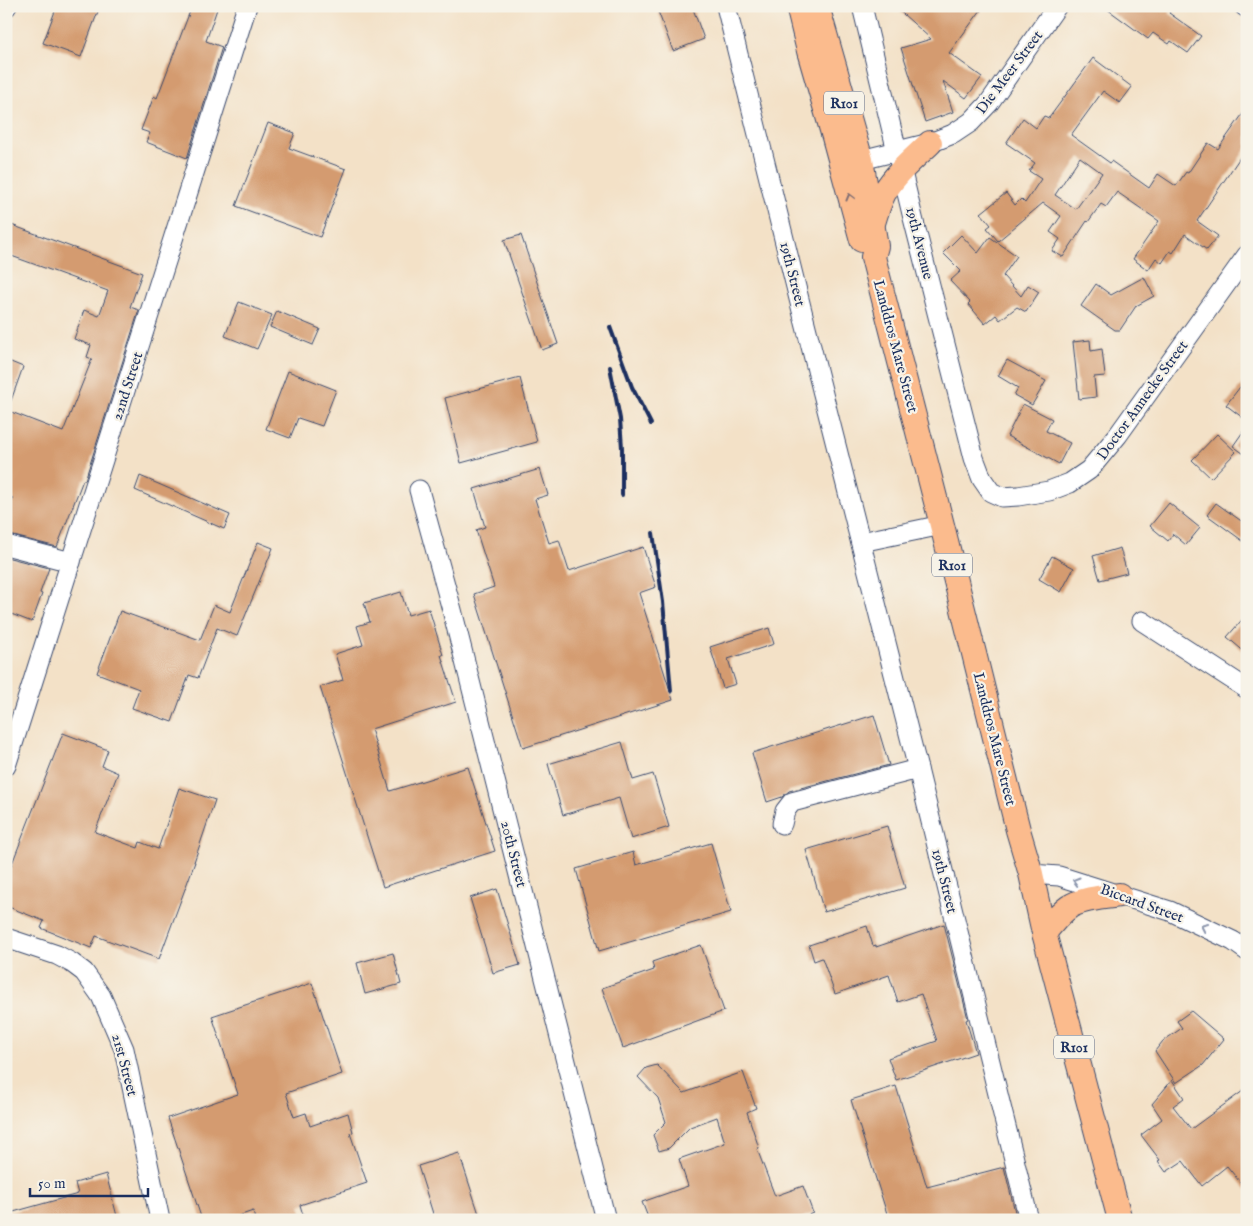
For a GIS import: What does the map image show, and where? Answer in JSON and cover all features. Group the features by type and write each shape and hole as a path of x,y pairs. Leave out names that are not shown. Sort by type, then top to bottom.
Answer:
{"main road":[{"name":"Landdros Mare Street","path":"798,6 809,51 872,224 876,246 873,257 1044,933 1120,1220"},
{"name":"Landdros Mare Street","path":"817,6 851,162 865,251 873,257"},
{"path":"872,224 900,159 930,143"},
{"path":"1044,933 1061,914 1078,902 1119,895"}],"street":[{"name":"22nd Street","path":"6,766 247,6"},
{"name":"19th Street","path":"726,6 1029,1220"},
{"name":"19th Avenue","path":"862,6 974,458 982,479"},
{"name":"Die Meer Street","path":"930,143 953,134 971,122 989,103 1057,6"},
{"path":"851,162 900,159"},
{"name":"Doctor Annecke Street","path":"982,479 991,492 1002,497 1018,496 1049,491 1070,483 1090,470 1240,278 1247,255"},
{"name":"20th Street","path":"419,490 452,610 606,1220"},
{"path":"861,542 942,525"},
{"path":"6,545 71,562"},
{"path":"1142,621 1247,689"},
{"path":"782,824 785,811 792,802 918,770"},
{"name":"Biccard Street","path":"1030,874 1059,876 1170,911 1233,941 1247,951"},
{"name":"21st Street","path":"6,938 72,962 84,972 101,996 124,1049 160,1220"}],"building":[{"path":"57,6 100,6 81,57 43,43"},
{"path":"192,6 218,6 206,41 222,47 187,158 146,142 150,133 141,130 154,96 157,98"},
{"path":"656,6 692,6 704,39 673,51"},
{"path":"894,6 984,6 949,53 982,77 966,98 943,81 953,112 925,122 901,48 931,39"},
{"path":"1103,6 1174,6 1169,13 1201,36 1188,53 1171,41 1169,44 1153,33 1148,39"},
{"path":"1093,58 1132,87 1120,103 1103,91 1071,135 1149,188 1158,174 1176,186 1186,172 1188,173 1208,143 1218,149 1247,108 1247,147 1197,221 1218,236 1207,250 1185,234 1173,253 1170,251 1162,263 1156,258 1148,270 1133,259 1159,221 1117,192 1106,207 1101,204 1063,257 1052,251 1060,239 1050,232 1061,216 1043,203 998,241 987,228 991,225 981,213 1006,193 1015,205 1021,199 1025,203 1041,179 1029,171 1035,163 1006,143 1023,118 1036,128 1044,116 1049,118","holes":["1080,157 1102,173 1076,209 1055,195"]},
{"path":"268,123 295,133 289,148 346,169 320,237 236,206"},
{"path":"6,223 142,273 130,307 139,310 85,480 83,480 57,547 6,534 6,517 13,498 6,496 6,410 63,432 92,359 87,357 91,345 74,339 84,310 99,316 108,291 6,254"},
{"path":"521,235 558,344 542,350 504,240"},
{"path":"961,235 978,253 990,237 1017,256 1003,276 1021,296 1028,285 1039,292 1026,312 1017,307 1000,320 996,315 985,324 968,304 970,302 950,281 961,271 943,253"},
{"path":"1144,277 1154,296 1136,306 1120,330 1115,330 1081,306 1096,284 1111,295"},
{"path":"239,302 272,315 257,349 225,336"},
{"path":"277,311 320,329 313,345 270,327"},
{"path":"1090,340 1091,351 1102,349 1105,376 1094,377 1096,397 1079,399 1073,342"},
{"path":"6,360 23,367 8,409 6,408"},
{"path":"1007,360 1046,381 1032,405 1014,395 1018,388 998,376"},
{"path":"288,371 336,390 322,426 298,418 290,438 266,429"},
{"path":"520,378 537,442 461,463 445,398"},
{"path":"1247,378 1247,421 1226,405"},
{"path":"1023,404 1052,419 1046,431 1070,443 1059,464 1007,436"},
{"path":"1247,426 1247,456 1233,446"},
{"path":"1217,434 1236,452 1211,478 1192,460"},
{"path":"540,469 548,495 535,499 549,543 559,540 569,571 643,547 656,587 639,593 673,700 523,748 474,594 494,587 476,530 485,527 474,489"},
{"path":"140,476 230,515 224,529 135,490"},
{"path":"1169,503 1200,528 1186,545 1173,534 1168,541 1150,526"},
{"path":"1216,503 1247,525 1247,544 1207,515"},
{"path":"258,542 273,548 237,636 217,628 198,678 189,675 172,722 132,708 139,689 97,673 120,611 200,640 214,605 230,612"},
{"path":"1120,548 1127,573 1100,580 1093,556"},
{"path":"1052,556 1074,568 1061,592 1039,579"},
{"path":"6,557 49,568 32,622 6,612"},
{"path":"401,592 408,615 429,609 456,702 371,729 390,791 468,767 495,851 383,887 320,687 343,680 335,654 363,645 357,626 370,622 364,603"},
{"path":"1247,614 1247,654 1227,637"},
{"path":"769,628 774,644 728,659 736,684 723,688 710,647"},
{"path":"874,715 889,765 789,791 782,797 767,802 752,753"},
{"path":"63,733 108,750 102,766 118,773 95,832 138,848 140,842 158,849 179,788 215,800 195,862 159,959 96,936 91,948 41,928 44,921 6,906 6,879"},
{"path":"622,742 633,780 653,774 669,827 631,839 619,798 563,815 548,764"},
{"path":"887,826 905,888 824,912 806,850"},
{"path":"711,843 731,912 599,951 576,869 633,852 636,865"},
{"path":"497,889 520,965 493,973 470,898"},
{"path":"944,924 968,1019 966,1020 976,1053 896,1080 888,1058 937,1041 921,994 898,1002 889,975 835,994 822,958 814,961 809,945 867,926 873,946 876,945 876,947"},
{"path":"701,945 724,1011 623,1048 602,988 654,970 652,962"},
{"path":"393,953 401,984 365,994 357,963"},
{"path":"312,983 342,1074 286,1093 294,1117 306,1113 310,1126 348,1113 353,1132 350,1133 367,1183 300,1205 303,1215 290,1220 255,1220 253,1211 227,1220 202,1220 168,1118 238,1094 212,1016"},
{"path":"1191,1011 1224,1039 1203,1065 1176,1083 1155,1051 1163,1041 1182,1028 1177,1021"},
{"path":"657,1065 684,1093 743,1072 756,1108 747,1112 759,1148 757,1149 775,1196 803,1186 813,1213 797,1220 649,1220 642,1202 688,1186 679,1159 725,1143 717,1117 690,1127 669,1148 659,1151 653,1135 666,1122 658,1098 638,1077 646,1068"},
{"path":"1172,1080 1184,1098 1173,1106 1191,1129 1247,1088 1247,1191 1227,1166 1202,1186 1183,1161 1166,1172 1158,1161 1160,1160 1141,1135 1162,1119 1152,1104"},
{"path":"896,1086 927,1187 1004,1167 1017,1220 889,1220 851,1100"},
{"path":"459,1153 481,1220 435,1220 418,1166"},
{"path":"106,1174 118,1220 6,1220 6,1214 78,1194 75,1183"}],"railway":[{"path":"610,327 632,387 651,424"},
{"path":"610,367 620,419 622,495"},
{"path":"653,533 663,602 671,691"}]}
